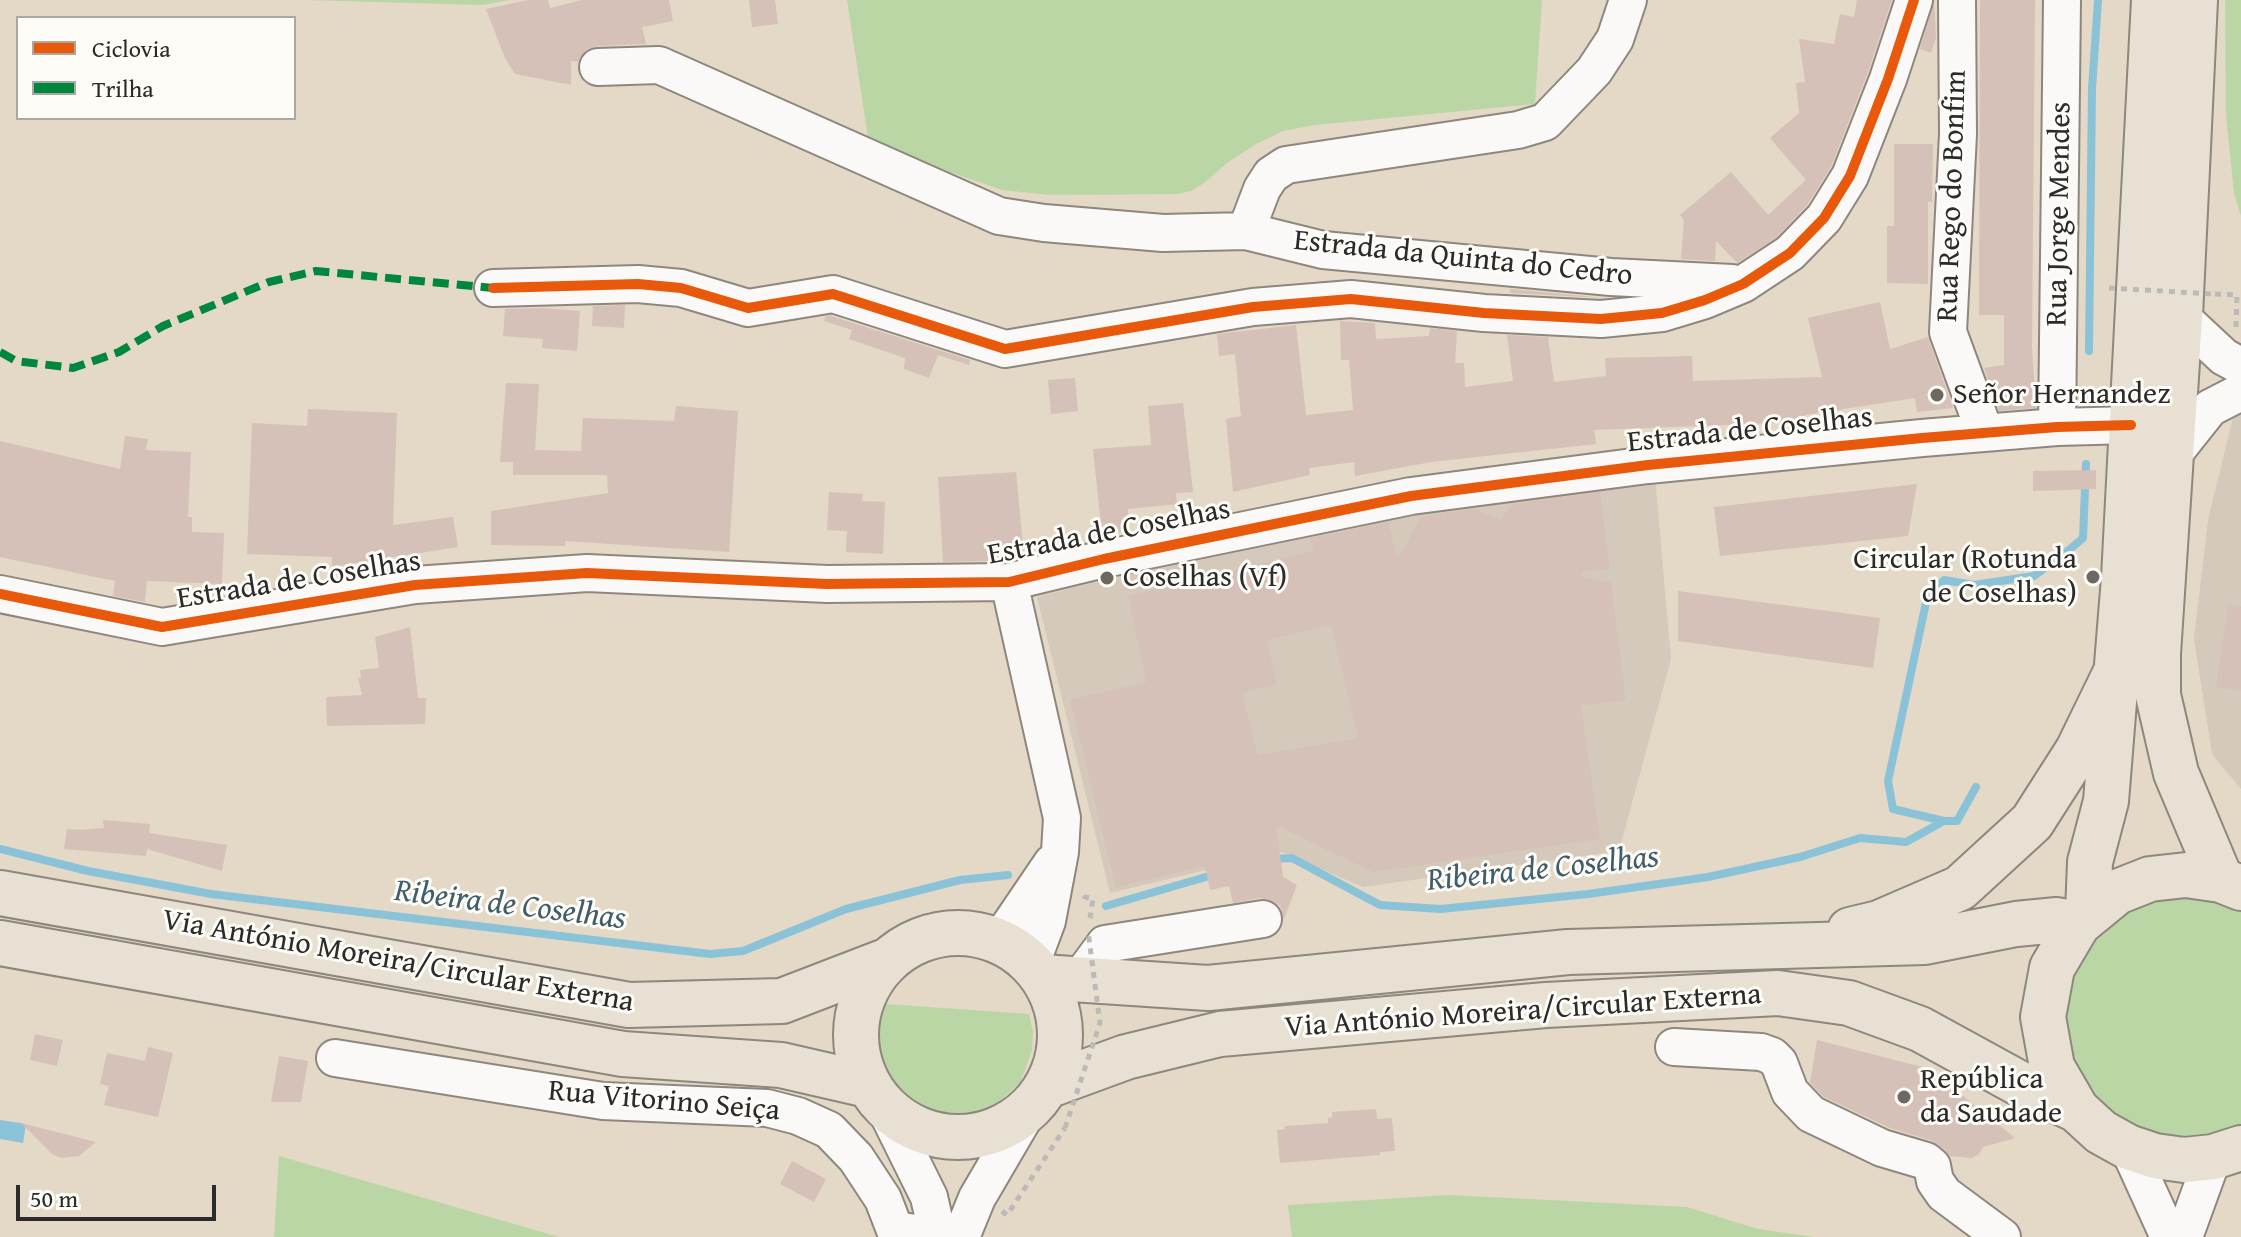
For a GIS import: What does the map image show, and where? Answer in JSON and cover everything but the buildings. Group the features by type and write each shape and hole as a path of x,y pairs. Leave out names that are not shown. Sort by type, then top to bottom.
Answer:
{"main road":[{"path":"2083,918 2090,862 2106,801 2124,578 2154,0"},
{"path":"2195,0 2197,305 2171,457 2158,695 2176,773 2234,872 2150,879 2117,892 2083,918 2052,968 2043,1017 2052,1067 2077,1110 2101,1132 2128,1147 2155,1156 2184,1160 2227,1153"},
{"path":"1783,946 1879,923 1960,888 2032,822 2078,750 2115,674"},
{"name":"Via António Moreira/Circular Externa","path":"0,893 629,1005 782,1001 886,961 911,943 939,934 970,933 1038,965 1124,984 1208,988 1568,952 1925,942 2016,924 2083,918"},
{"name":"Via António Moreira/Circular Externa","path":"0,943 623,1054 781,1065 876,1096 910,1125 940,1136 972,1136 1003,1127 1038,1097 1126,1057 1220,1034 1546,1005 1778,993 1849,1003 1920,1029 2024,1086 2077,1110"},
{"name":"Via António Moreira/Circular Externa","path":"876,1096 856,1053 856,1020 866,988 886,961"},
{"path":"1038,965 1055,1002 1060,1030 1058,1059 1038,1097"}],"street":[{"name":"Estrada da Quinta do Cedro","path":"1628,0 1615,39 1601,61 1545,122 1518,130 1286,165 1271,175 1262,189 1246,231 1323,250 1611,277 1743,284"},
{"path":"493,288 638,284 681,288 748,308 833,294 1005,349 1253,307 1351,299 1484,313 1601,319 1662,313 1743,284 1790,253 1824,218 1844,186 1888,79 1914,0"},
{"name":"Rua Rego do Bonfim","path":"1957,0 1958,134 1948,332 1985,433"},
{"name":"Rua Jorge Mendes","path":"2057,427 2062,0"},
{"path":"598,67 659,65 999,216 1163,233 1246,231"},
{"path":"2197,305 2224,357 2241,366"},
{"path":"2171,457 2210,408 2241,392"},
{"name":"Estrada de Coselhas","path":"0,594 162,627 415,585 587,573 827,584 1009,582 1104,559 1411,496 1648,465 2057,427 2131,425"},
{"path":"1009,582 1062,818 1060,852 1038,965 1105,944 1263,919"},
{"path":"1674,1047 1761,1052 1772,1056 1779,1063 1790,1092 1811,1114 1882,1148 1926,1161 1932,1166 1935,1181 1944,1194 2002,1237"},
{"name":"Rua Vitorino Seiça","path":"335,1058 603,1101 767,1108 798,1116 829,1130 856,1158 883,1199 895,1230 938,1237"},
{"path":"876,1096 929,1197 938,1237"},
{"path":"961,1237 977,1198 1038,1097"},
{"path":"2128,1147 2169,1237"},
{"path":"2184,1237 2227,1153"}],"path":[{"path":"2109,288 2197,305 2237,295 2235,326 2241,329"},
{"path":"1018,1197 1065,1128 1100,1023 1088,931 1093,899 1085,897 1083,909"}],"shaded area":[{"path":"2236,405 2241,405 2241,789 2212,754 2194,639 2208,520"},
{"path":"1655,477 1671,659 1619,851 1363,887 1282,852 1110,893 1037,597 1304,528"}],"green space":[{"path":"304,0 510,0 481,5"},
{"path":"847,0 1542,0 1535,104 1315,125 1283,131 1256,144 1191,191 1177,194 1050,195 1002,190 869,144"},
{"path":"2225,0 2241,0 2241,216 2234,193 2226,115"},
{"path":"2171,895 2210,898 2241,910 2241,1124 2217,1136 2176,1140 2136,1131 2102,1109 2076,1077 2062,998 2075,960 2099,928 2132,905"},
{"path":"886,1004 1029,1014 1033,1032 1032,1050 1021,1081 997,1104 966,1115 949,1115 918,1106 894,1085 880,1056 880,1022"},
{"path":"279,1156 559,1237 274,1237"},
{"path":"1449,1195 1687,1207 1758,1229 1814,1237 1292,1237 1288,1205"}],"water":[{"path":"0,1120 26,1124 23,1143 0,1139"}],"waterway":[{"path":"2089,351 2092,89 2098,0"},
{"path":"2087,396 2087,402"},
{"path":"1976,787 1957,821 1893,809 1888,781 1927,598 1944,580 1974,585 2034,576 2069,550 2083,538 2086,464"},
{"name":"Ribeira de Coselhas","path":"1272,859 1292,858 1380,905 1441,909 1588,894 1708,877 1800,857 1860,838 1906,842 1944,821"},
{"name":"Ribeira de Coselhas","path":"0,849 88,871 211,894 710,954 743,951 846,909 960,880 1008,875"},
{"name":"Ribeira de Coselhas","path":"1106,906 1216,874"}],"marked path":[{"path":"0,352 16,361 73,368 119,352 163,326 269,282 316,271 493,288"}],"cycle path":[{"path":"493,288 638,284 681,288 748,308 833,294 1005,349 1253,307 1351,299 1484,313 1601,319 1662,313 1743,284 1790,253 1824,218 1850,176 1888,79 1914,0"},
{"path":"0,594 162,627 415,585 587,573 827,584 1009,582 1104,559 1411,496 1648,465 1922,438 2057,427 2131,425"}],"place":[{"name":"Señor Hernandez","path":"1937,395"},
{"name":"Circular (Rotunda de Coselhas)","path":"2093,577"},
{"name":"Coselhas (Vf)","path":"1107,578"},
{"name":"República da Saudade","path":"1904,1097"}]}
